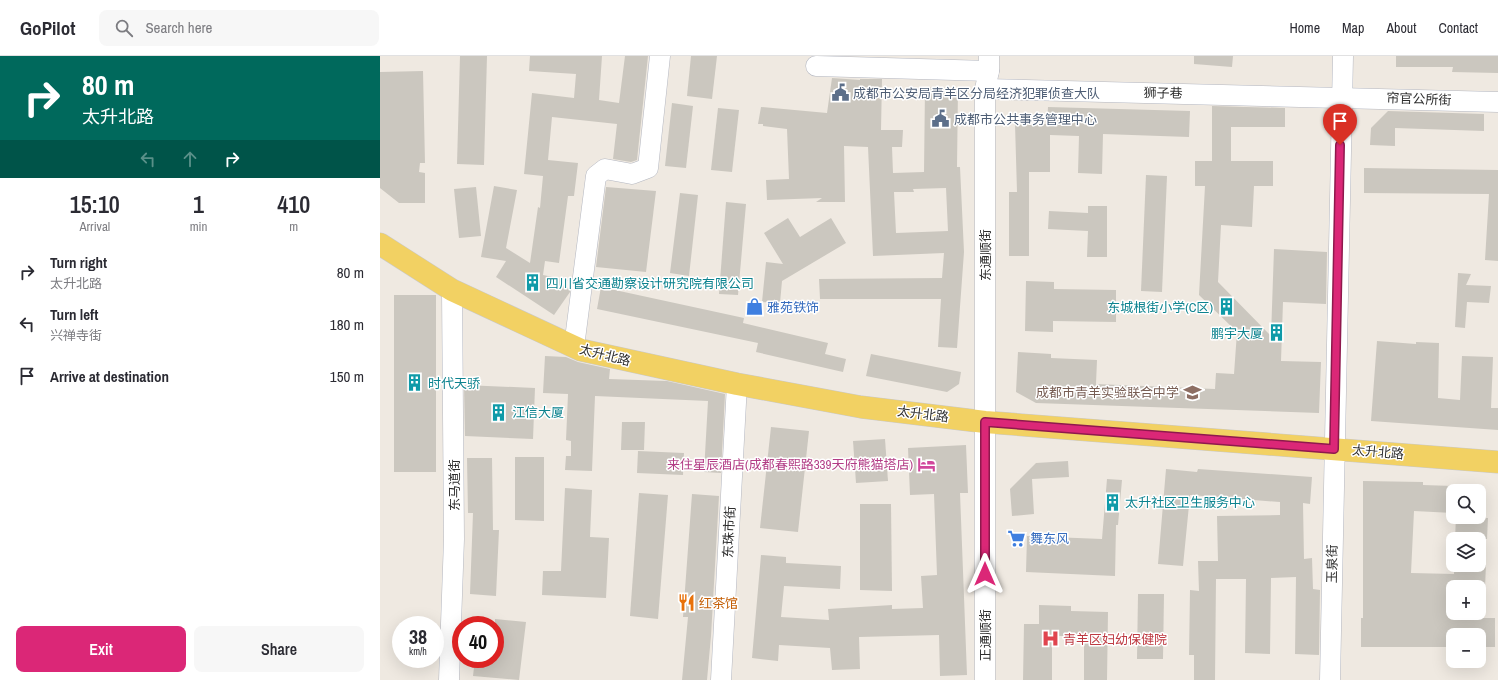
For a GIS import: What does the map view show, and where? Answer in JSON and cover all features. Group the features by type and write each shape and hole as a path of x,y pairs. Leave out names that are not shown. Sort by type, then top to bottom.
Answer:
{"main road":[{"name":"太升北路","path":"380,244 452,290 581,350 736,384 861,407 985,422 1498,462"}],"street":[{"path":"574,347 596,176 605,169 632,174 648,168 660,56"},
{"name":"玉泉街","path":"1330,680 1343,56"},
{"name":"狮子巷","path":"816,66 988,72 1341,97"},
{"name":"东通顺街","path":"985,422 988,72"},
{"name":"帘官公所街","path":"1341,97 1498,102"},
{"name":"东马道街","path":"450,680 454,538 452,290"},
{"name":"东珠市街","path":"721,680 736,384"},
{"name":"正通顺街","path":"985,422 985,680"}],"building":[{"path":"460,56 487,56 484,165 457,164"},
{"path":"530,56 602,56 599,100 619,103 625,56 648,56 637,160 631,162 613,159 617,124 552,117 548,160 578,163 574,196 568,196 559,263 545,261 543,275 568,280 565,286 570,289 570,292 554,315 496,277 506,261 481,257 494,186 517,190 506,248 530,263 538,207 540,208 543,176 524,174 532,93 574,98 576,74 529,71"},
{"path":"691,56 717,56 712,99 687,96"},
{"path":"1194,56 1233,56 1232,67 1194,64"},
{"path":"1396,56 1498,56 1498,73 1452,72 1453,67 1396,67"},
{"path":"423,71 425,163 420,163 419,172 425,173 425,203 399,203 380,188 380,72"},
{"path":"832,78 860,80 882,79 881,130 903,130 902,147 892,147 893,173 924,172 925,87 958,88 957,167 960,167 964,252 957,348 938,347 941,299 820,299 819,279 942,278 944,253 873,256 868,147 844,146 845,202 816,202 822,198 767,200 766,180 789,179 787,129 758,124 761,107 827,113","holes":["946,188 948,231 896,233 894,192 914,192 913,189"]},
{"path":"672,103 693,106 686,168 665,166"},
{"path":"1212,106 1285,108 1285,127 1231,127 1231,161 1273,161 1273,186 1254,186 1252,227 1221,225 1218,282 1271,336 1274,249 1327,252 1326,304 1283,302 1281,361 1321,362 1319,413 1036,403 1016,392 1018,352 1051,354 1051,358 1097,360 1096,384 1215,389 1216,373 1234,374 1237,332 1199,295 1205,186 1195,186 1195,161 1212,161"},
{"path":"1048,107 1190,111 1189,137 1103,134 1102,174 1078,173 1079,136 1050,135 1050,172 1029,172 1029,256 1009,256 1009,192 1017,192 1015,124 1047,124"},
{"path":"718,108 739,110 732,172 711,170"},
{"path":"1388,111 1484,114 1484,131 1395,128 1395,146 1370,145 1371,128"},
{"path":"1364,168 1498,170 1498,261 1485,260 1489,194 1364,193"},
{"path":"1146,175 1167,176 1162,292 1141,291"},
{"path":"476,187 481,236 459,238 454,189"},
{"path":"606,187 656,191 646,272 596,267"},
{"path":"680,193 698,195 689,276 670,273"},
{"path":"726,202 746,204 738,295 719,294"},
{"path":"1088,206 1107,206 1107,257 1087,257 1088,231 1048,229 1049,211 1088,213"},
{"path":"788,218 800,237 831,218 846,243 782,281 780,303 762,302 766,262 783,264 764,233"},
{"path":"1458,273 1471,274 1466,285 1491,286 1489,303 1467,302 1465,328 1455,327"},
{"path":"1026,281 1054,282 1054,289 1116,290 1116,322 1053,321 1053,332 1025,331"},
{"path":"601,287 744,318 743,323 828,343 825,354 846,359 843,372 756,352 758,343 597,309"},
{"name":"时代天骄","path":"394,295 436,295 436,472 394,472"},
{"path":"1377,341 1416,344 1416,342 1439,343 1438,398 1460,400 1462,356 1493,357 1491,408 1498,408 1498,430 1371,421"},
{"path":"871,354 961,372 959,384 947,392 866,376"},
{"path":"545,356 566,357 578,362 610,369 609,379 667,381 725,394 721,473 704,472 708,401 595,396 592,471 565,470 566,456 571,456 571,441 566,440 568,394 543,393"},
{"name":"江信大厦","path":"464,385 535,388 533,439 465,436"},
{"path":"622,422 645,422 644,450 621,450"},
{"path":"771,427 809,431 798,532 760,528"},
{"path":"885,439 888,481 856,483 853,441"},
{"path":"966,445 968,493 960,493 967,675 940,676 939,635 859,637 860,669 832,670 830,648 779,645 778,661 752,658 761,555 786,557 786,563 841,566 840,589 784,586 781,617 829,620 828,609 892,605 892,609 923,608 921,576 937,575 934,494 910,495 908,448"},
{"path":"638,451 684,453 683,475 637,473"},
{"path":"515,457 544,457 544,521 515,520"},
{"path":"467,458 492,458 493,530 499,530 496,596 470,594 473,513 468,513"},
{"path":"1068,461 1069,477 1032,479 1034,514 1012,516 1010,489 1036,463"},
{"path":"1166,469 1197,472 1198,469 1312,477 1310,504 1303,503 1304,559 1312,558 1313,589 1320,590 1319,655 1295,654 1296,577 1271,578 1270,654 1245,653 1246,579 1216,579 1215,680 1194,680 1194,655 1189,655 1190,590 1199,591 1198,561 1218,561 1217,516 1280,515 1280,502 1190,495 1183,566 1158,564"},
{"path":"1107,479 1122,480 1118,525 1116,525 1115,576 1026,572 1027,536 1102,539"},
{"path":"1363,481 1423,482 1423,485 1446,486 1446,513 1414,511 1411,573 1454,574 1454,572 1486,572 1485,580 1446,580 1446,620 1486,620 1486,618 1495,618 1495,647 1486,647 1486,628 1446,628 1446,647 1361,647 1361,618 1363,618"},
{"path":"565,488 592,490 590,537 609,538 606,598 542,595 543,571 561,571"},
{"path":"639,493 668,495 658,619 630,616"},
{"path":"692,494 719,496 707,680 682,680 688,617 683,617"},
{"path":"860,504 891,504 892,591 860,590"},
{"path":"1486,518 1488,518 1487,539 1486,532 1455,532 1456,524 1486,524"},
{"path":"1138,594 1164,594 1163,659 1137,659"},
{"path":"1039,605 1071,606 1071,611 1108,612 1107,680 1084,680 1084,636 1052,636 1052,680 1023,680 1024,624 1039,624"},
{"path":"504,620 526,622 519,680 473,676 474,668 504,668"}],"place":[{"name":"成都市公安局青羊区分局经济犯罪侦查大队","path":"840,93"},
{"name":"成都市公共事务管理中心","path":"941,119"},
{"name":"四川省交通勘察设计研究院有限公司","path":"533,283"},
{"name":"雅苑铁饰","path":"754,307"},
{"name":"东城根街小学(C区)","path":"1226,307"},
{"name":"鹏宇大厦","path":"1276,333"},
{"name":"时代天骄","path":"415,383"},
{"name":"成都市青羊实验联合中学","path":"1192,392"},
{"name":"江信大厦","path":"499,412"},
{"name":"来住星辰酒店(成都春熙路339天府熊猫塔店)","path":"926,464"},
{"name":"太升社区卫生服务中心","path":"1112,502"},
{"name":"舞东风","path":"1017,538"},
{"name":"红茶馆","path":"686,603"},
{"name":"青羊区妇幼保健院","path":"1050,639"}],"route":[{"path":"985,574 985,422 1334,449 1340,145"}]}
